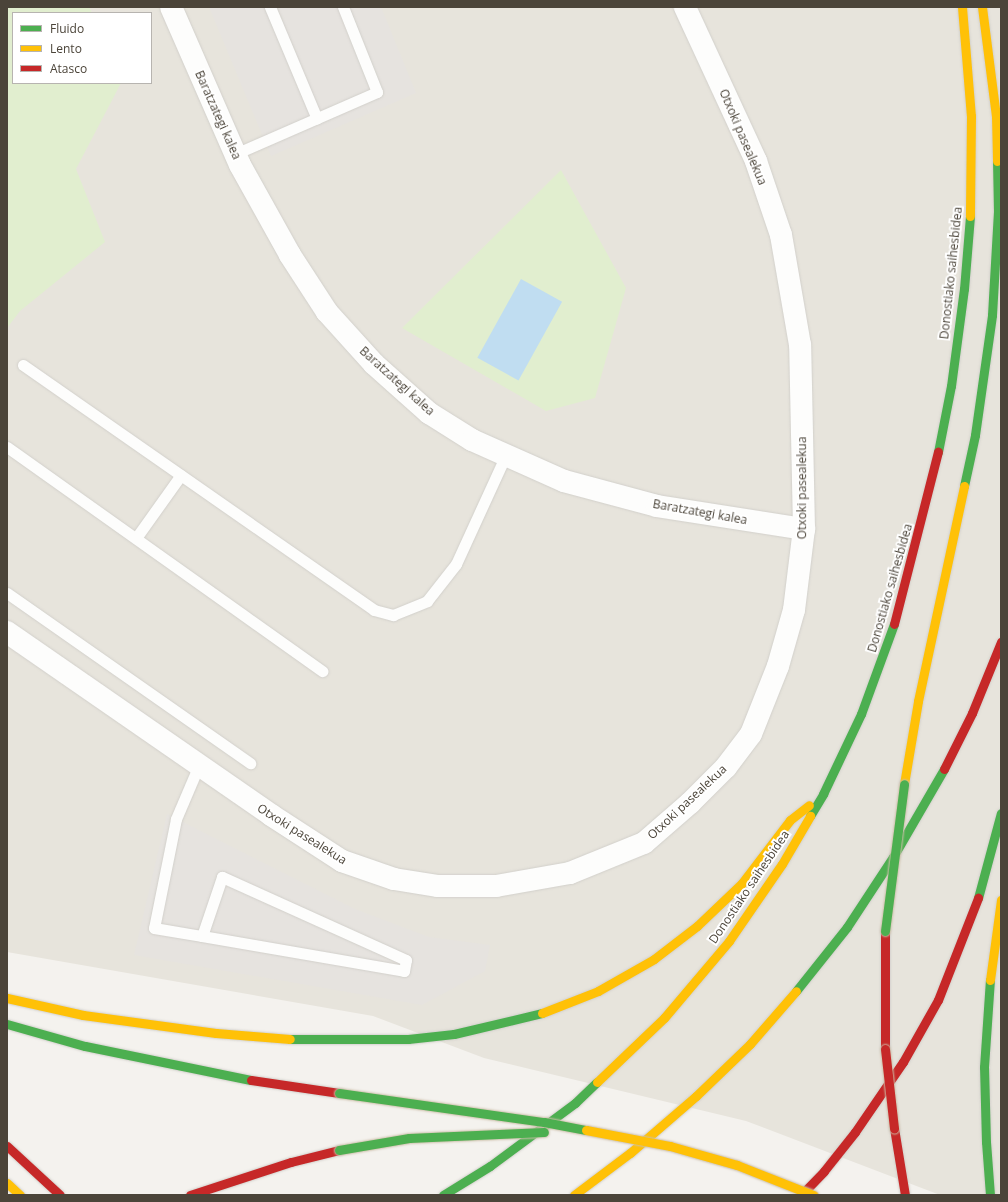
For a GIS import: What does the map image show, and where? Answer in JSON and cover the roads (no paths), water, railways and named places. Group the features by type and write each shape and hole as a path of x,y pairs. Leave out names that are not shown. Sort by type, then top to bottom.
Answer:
{"highway":[{"name":"Donostiako saihesbidea","path":"443,1195 490,1166 574,1103 664,1018 729,941 782,864 823,794 861,714 891,637 934,473 951,386 964,288 971,200 971,116 962,7"},
{"path":"905,1195 894,1128 885,1049 886,931 904,784 918,701 975,435 992,315 998,212 996,116 982,7"},
{"path":"574,1195 641,1144 696,1096 750,1044 795,993 847,927 893,857 936,784 972,713 1001,642"},
{"path":"7,998 83,1015 216,1033 289,1039 408,1039 454,1034 497,1025 540,1014 598,991 654,959 697,926 742,883 790,820 823,794"},
{"path":"801,1195 824,1171 855,1132 903,1062 938,1000 978,899 1001,813"},
{"path":"990,1195 986,1142 984,1067 988,996 1001,900"},
{"path":"7,1024 85,1046 223,1076 544,1122 670,1146 736,1165 813,1195"},
{"path":"190,1195 277,1166 339,1150 409,1138 544,1132 613,1136"},
{"path":"7,1146 60,1195"},
{"path":"7,1183 20,1195"}],"street":[{"name":"Baratzategi kalea","path":"171,7 235,154 290,255 327,312 374,364 429,413 472,440 564,481 657,506 804,529"},
{"name":"Otxoki pasealekua","path":"7,632 199,765 342,861 394,879 438,886 496,886 570,873 644,842 690,803 721,773 751,734 778,666 794,610 804,529 800,344 781,235 756,161 685,7"}],"lane":[{"path":"270,7 317,119"},
{"path":"235,154 378,92 343,7"},
{"path":"23,365 374,610 393,615 427,601 456,564 506,455"},
{"path":"7,448 322,671"},
{"path":"136,538 181,475"},
{"path":"7,593 250,764"},
{"path":"199,765 176,819 154,928 404,972 406,960 222,877 202,936"}],"water":[{"path":"521,279 562,302 518,381 477,358"}]}
